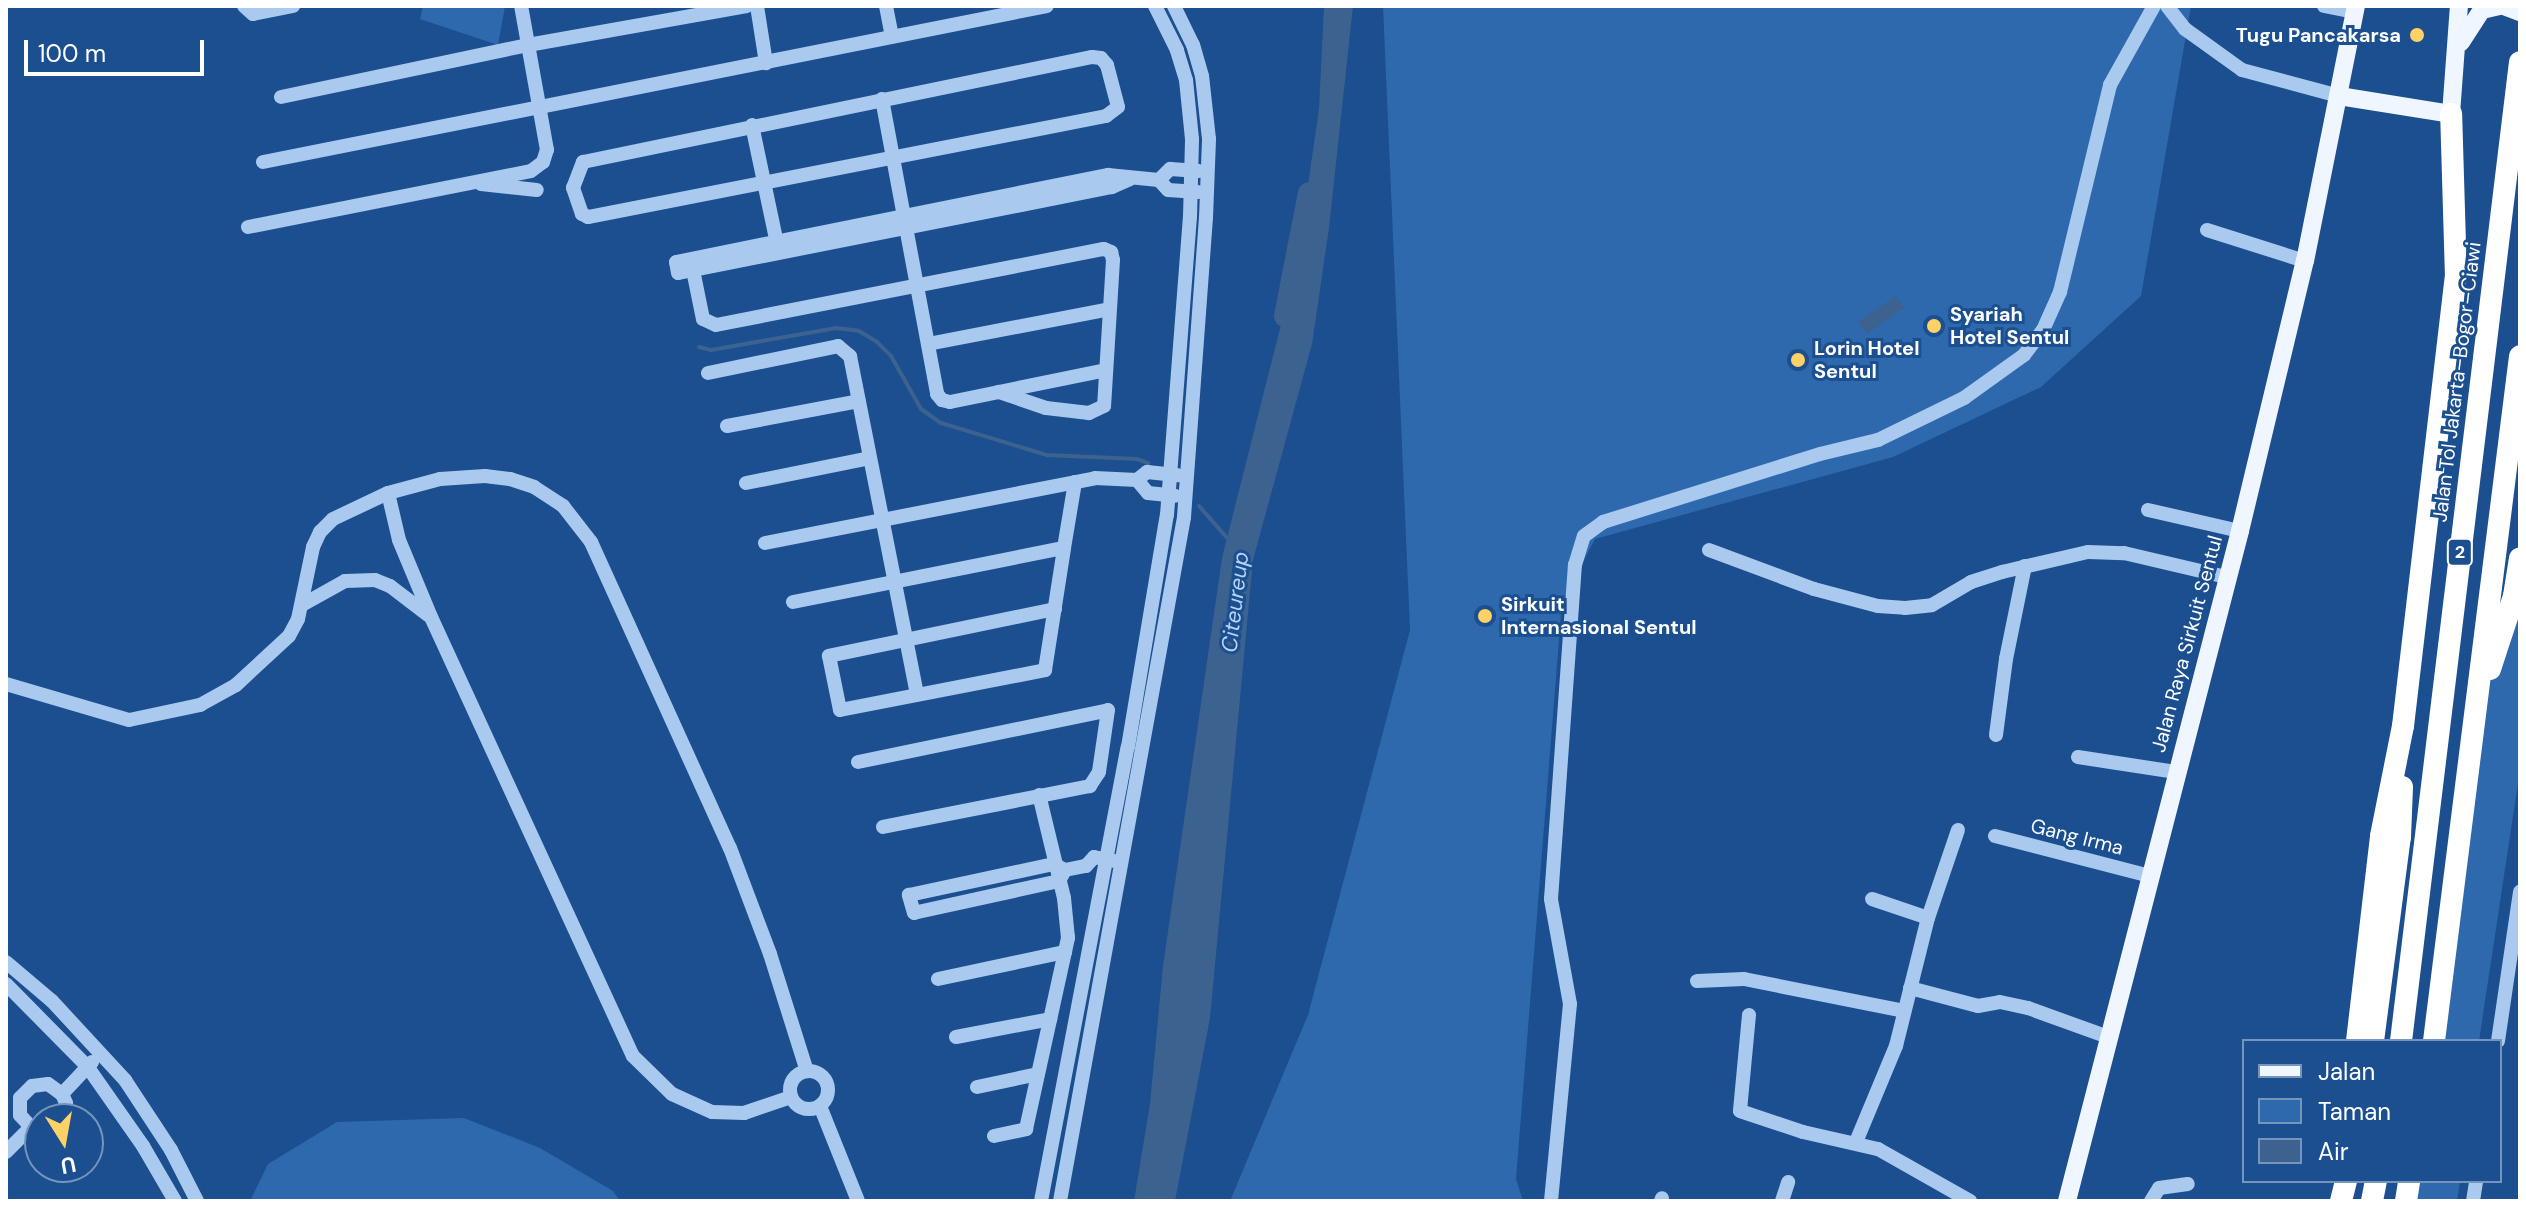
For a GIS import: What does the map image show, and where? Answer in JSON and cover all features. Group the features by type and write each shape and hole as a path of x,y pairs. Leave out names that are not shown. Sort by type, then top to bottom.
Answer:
{"highway":[{"name":"Jalan Tol Jakarta–Bogor–Ciawi","path":"2401,1039 2520,62"},
{"path":"2357,1039 2381,836 2403,726 2456,278 2451,114"},
{"name":"2","path":"2434,1039 2520,356"},
{"path":"2474,722 2514,596 2520,558"},
{"path":"2373,1039 2400,837 2403,726"}],"main road":[{"path":"2339,96 2451,114 2459,6"},
{"path":"2458,48 2467,28 2482,10 2502,6 2520,12"},
{"name":"Jalan Raya Sirkuit Sentul","path":"2067,1201 2240,531 2305,261 2356,9"}],"street":[{"path":"244,6 253,14 293,6"},
{"path":"248,227 531,171 543,162 547,150 541,105 521,6"},
{"path":"281,97 528,45 747,6"},
{"path":"757,6 766,63"},
{"path":"886,6 892,36"},
{"path":"263,162 1047,6"},
{"path":"1041,1201 1103,878 1169,495 1191,191 1191,111 1177,50 1155,6"},
{"path":"1060,1201 1185,497 1207,192 1207,110 1193,45 1174,6"},
{"path":"1551,1201 1570,1004 1551,899 1575,565 1584,536 1603,522 1820,454 1886,437 1964,398 2024,355 2043,330 2060,292 2110,85 2154,6"},
{"path":"2167,6 2185,29 2242,70 2339,96"},
{"path":"2324,6 2356,9"},
{"path":"1092,57 1101,58 1107,65 1118,107 1106,116 588,217 582,214 573,188 583,162 752,125 1092,57"},
{"path":"882,99 937,394 942,400 950,402 1106,370"},
{"path":"752,125 778,247"},
{"path":"1159,180 1170,169 1208,171"},
{"path":"999,392 1046,408 1099,411 1104,406 1111,252 1104,249 716,325 703,319 693,270 778,247 906,222 1108,175 1159,180 1168,190 1207,192"},
{"path":"466,182 537,190"},
{"path":"2207,230 2305,261"},
{"path":"928,344 1110,309"},
{"path":"708,373 838,346 850,356 917,694"},
{"path":"727,426 859,401"},
{"path":"746,483 870,458"},
{"path":"765,543 1095,478 1137,480 1147,472 1187,476"},
{"path":"6,684 129,720 184,710 236,685 271,656 295,627 313,547 320,532 351,508 388,493 440,479 485,476 510,479 552,497 576,520 591,542 730,848 770,954 807,1071 826,1080 828,1094 820,1106 807,1109 791,1097"},
{"path":"1137,480 1148,493 1185,497"},
{"path":"1055,609 829,656 840,710 1045,670 1055,609 1064,548 1075,482"},
{"path":"388,493 399,540 431,617 622,1038 641,1067 672,1094 712,1112 744,1113 791,1097"},
{"path":"2148,510 2240,531"},
{"path":"793,602 1064,548"},
{"path":"1709,550 1814,589 1878,606 1905,608 1932,605 1971,582 2025,566 2106,551 2226,577"},
{"path":"1996,735 2006,659 2025,566"},
{"path":"302,605 345,581 375,580 390,586 431,617"},
{"path":"858,762 1108,710 1096,781 1090,786 883,827"},
{"path":"2078,757 2176,772"},
{"path":"994,1136 1026,1129 1065,952 1068,918 1060,871 1039,795"},
{"path":"1856,1142 1896,1046 1928,918 1958,830"},
{"name":"Gang Irma","path":"1995,836 2150,876"},
{"path":"1060,871 914,913 909,895 1086,866 1094,857 1122,863"},
{"path":"1086,866 1091,875 1119,881"},
{"path":"2498,1039 2520,892"},
{"path":"1872,899 1928,918"},
{"path":"938,979 1065,952"},
{"path":"6,962 52,1001 101,1053 148,1113 197,1201"},
{"path":"1697,981 1744,979 1904,1011"},
{"path":"6,984 46,1021 87,1066 175,1201"},
{"path":"1910,988 1978,1006 2000,1002 2028,1008 2111,1038"},
{"path":"1749,1015 1740,1111 1803,1132 1856,1142 1913,1166 1970,1201"},
{"path":"956,1037 1050,1019"},
{"path":"62,1094 101,1053"},
{"path":"791,1097 794,1077 807,1071"},
{"path":"977,1087 1038,1074"},
{"path":"24,1122 18,1106 25,1091 40,1083 48,1084 62,1094 66,1103"},
{"path":"820,1106 858,1201"},
{"path":"6,1152 24,1138"},
{"path":"1782,1201 1788,1182"},
{"path":"2151,1201 2159,1188 2188,1184"}],"green space":[{"path":"423,6 505,6 498,45 420,19"},
{"name":"Sirkuit Internasional Sentul","path":"1383,6 2191,6 2141,296 2041,387 1893,457 1595,539 1562,602 1516,1179 1523,1201 1230,1201 1308,1015 1410,630"},
{"path":"2520,558 2520,770 2479,1039 2434,1039 2474,722"},
{"path":"464,1118 540,1148 613,1191 620,1201 250,1201 268,1164 337,1122"},
{"path":"2409,1183 2460,1183 2457,1201 2406,1201"}],"water":[{"path":"1324,6 1353,6 1329,228 1312,344 1253,560 1210,1018 1175,1201 1134,1201 1150,1104 1163,966 1222,558 1297,261 1319,109"},
{"path":"1896,296 1904,308 1867,334 1858,322"}],"waterway":[{"name":"Citeureup","path":"1285,316 1309,193"},
{"path":"699,347 711,350 836,328 859,331 877,342 891,356 921,409 941,423 1047,455 1137,459 1148,463"},
{"path":"1199,506 1229,540"}],"place":[{"name":"Tugu Pancakarsa","path":"2417,35"},
{"name":"Syariah Hotel Sentul","path":"1934,326"},
{"name":"Lorin Hotel Sentul","path":"1798,360"},
{"name":"Sirkuit Internasional Sentul","path":"1485,616"}]}
